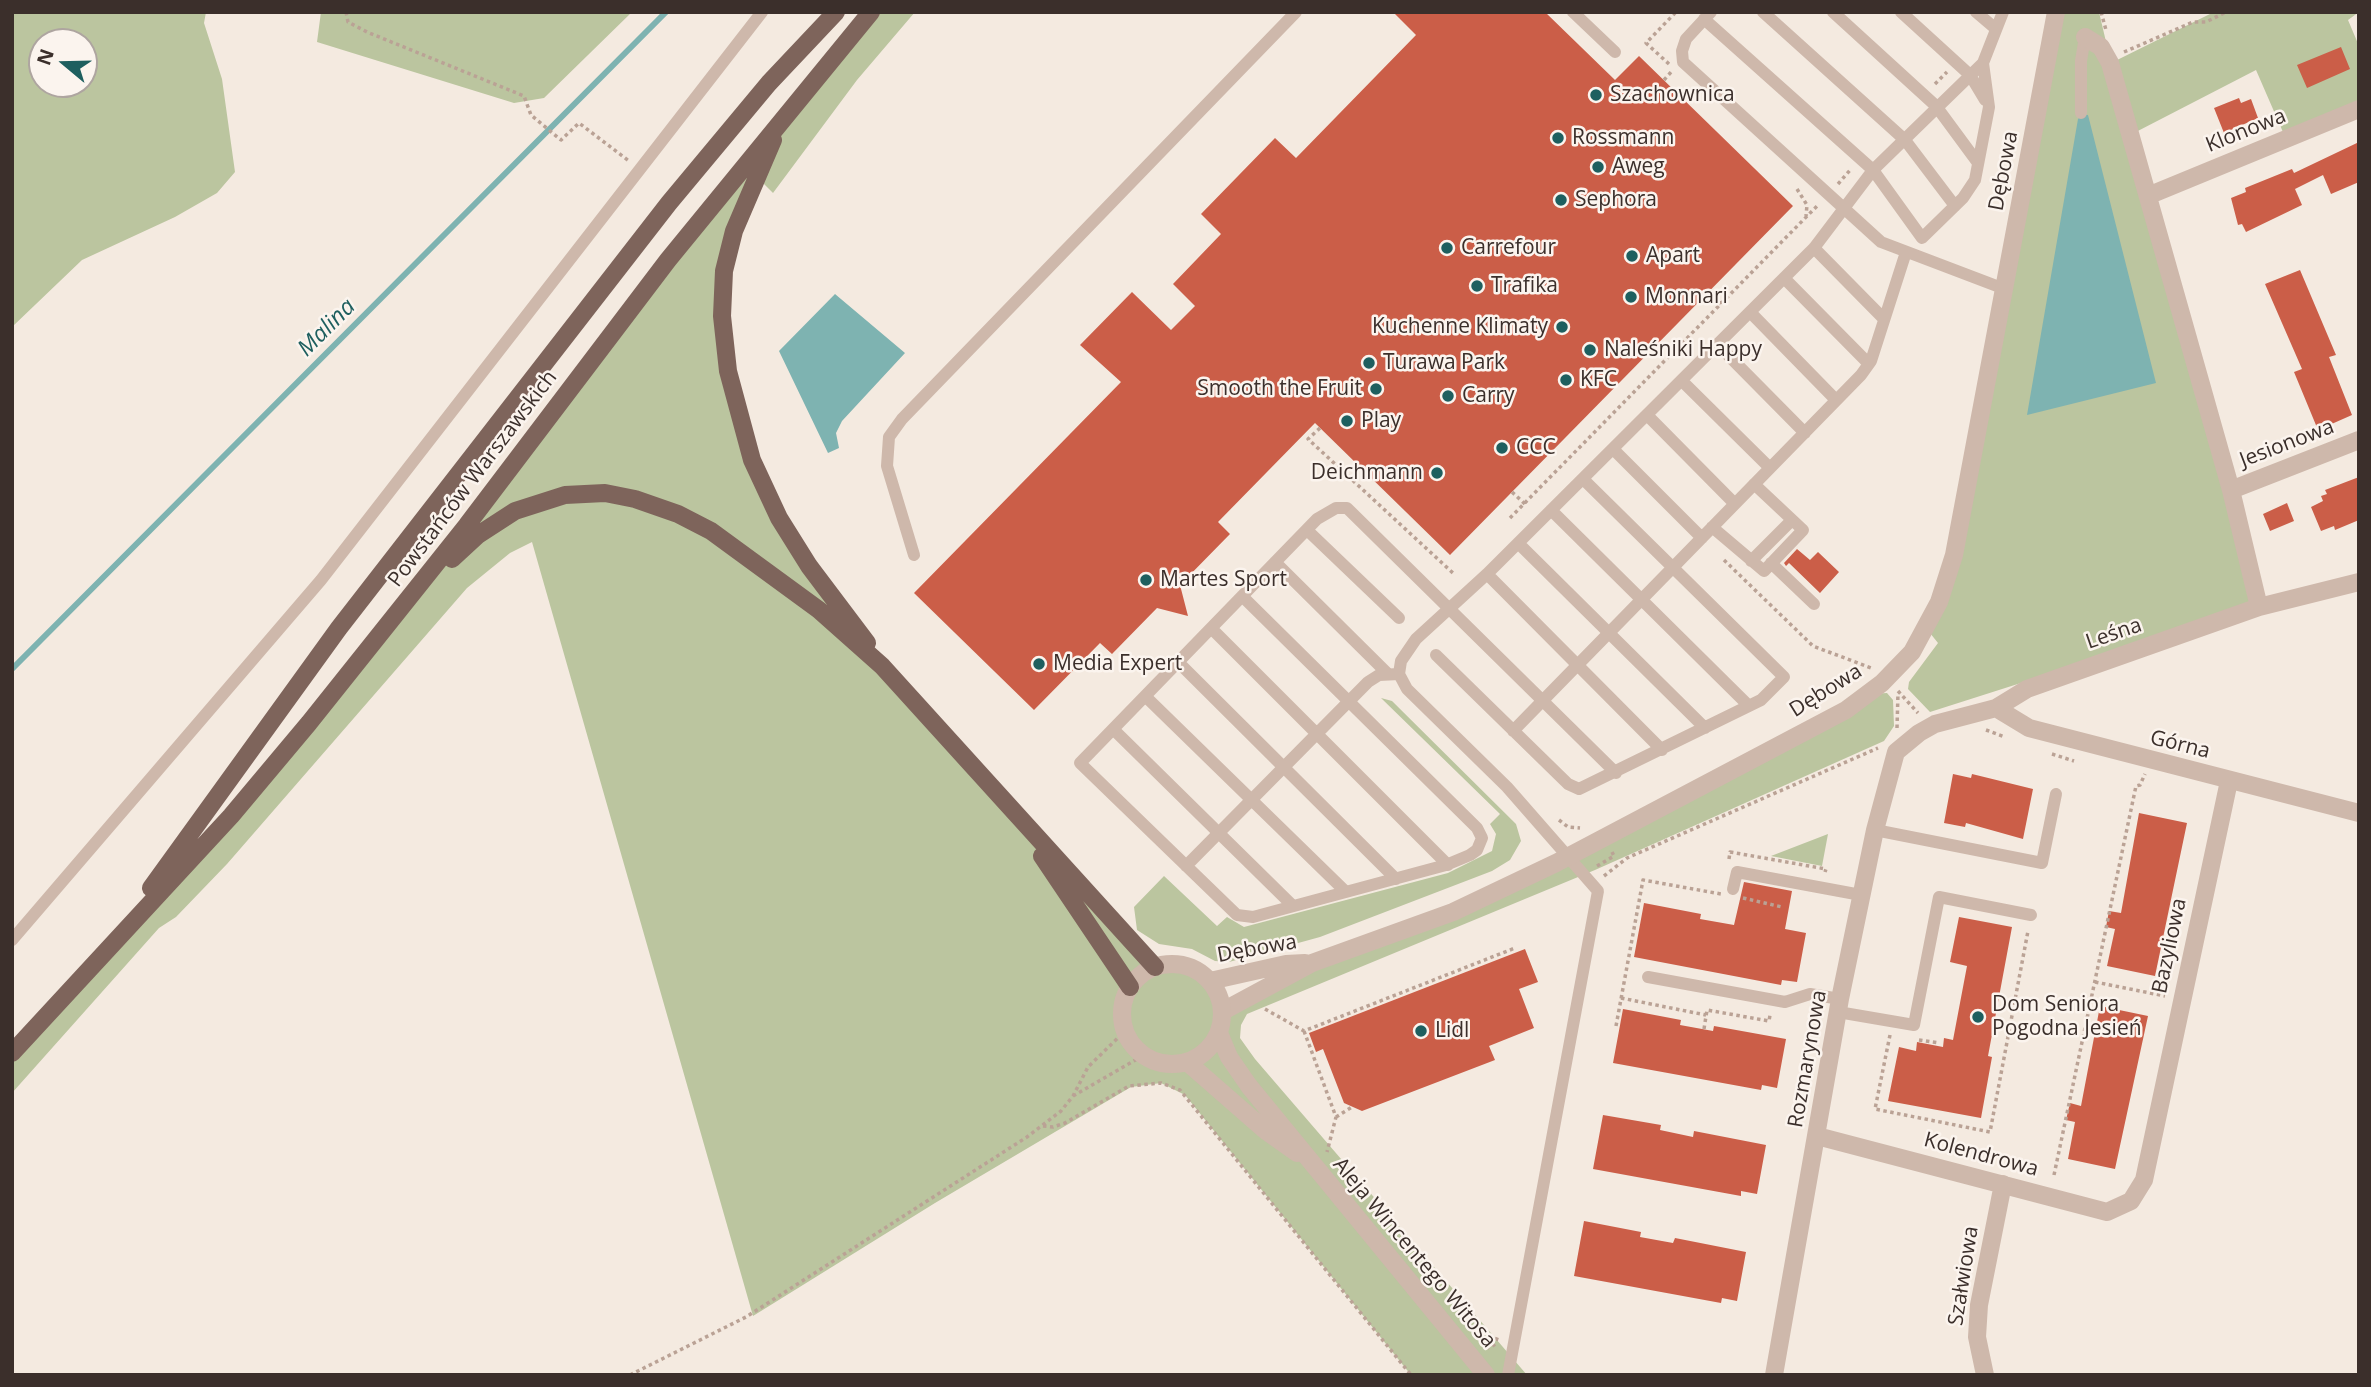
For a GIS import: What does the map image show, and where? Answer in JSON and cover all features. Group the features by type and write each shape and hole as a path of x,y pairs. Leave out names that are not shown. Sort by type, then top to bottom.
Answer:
{"main road":[{"name":"Powstańców Warszawskich","path":"97,961 339,628 570,330 723,136 836,12"},
{"name":"Powstańców Warszawskich","path":"12,1053 231,816 365,655 668,260 871,12"},
{"path":"786,114 755,176 734,231 724,271 722,316 728,371 752,460 779,518 809,566 883,666 1027,828 1156,967"},
{"path":"365,655 478,535 530,504 565,495 592,493 618,495 655,505 711,531 819,610 883,666"},
{"path":"1027,828 1048,867 1130,988"}],"street":[{"name":"Dębowa","path":"1223,1011 1312,963 1453,912 1568,856 1826,721 1886,680 1912,652 1947,579 1984,398 2003,288 2024,196 2056,12"},
{"path":"2085,37 2101,47 2108,59 2150,195 2231,490 2259,607"},
{"name":"Klonowa","path":"2150,195 2359,109"},
{"name":"Jesionowa","path":"2231,490 2359,440"},
{"name":"Leśna","path":"1900,748 1930,727 1996,708 2027,688 2259,607 2359,582"},
{"name":"Górna","path":"1996,708 2029,728 2359,813"},
{"name":"Rozmarynowa","path":"1774,1375 1861,895 1875,830 1900,748"},
{"name":"Bazyliowa","path":"2131,1200 2144,1180 2229,780"},
{"name":"Dębowa","path":"1210,981 1286,964 1312,963"},
{"path":"1185,965 1210,981 1219,995 1223,1011 1219,1033 1206,1051 1187,1062 1157,1061 1143,1055 1125,1031 1124,1001 1130,988 1145,971 1156,967 1185,965"},
{"name":"Aleja Wincentego Witosa","path":"1219,1033 1237,1070 1307,1160 1358,1216 1486,1375"},
{"name":"Aleja Wincentego Witosa","path":"1187,1062 1266,1131 1307,1160"},
{"name":"Kolendrowa","path":"1817,1136 2107,1212 2131,1200"},
{"name":"Szałwiowa","path":"1985,1375 1977,1337 1979,1305 2003,1184"}],"lane":[{"path":"12,940 321,580 762,12"},
{"path":"914,555 887,466 889,437 902,419 1296,12"},
{"path":"1573,12 1615,52"},
{"path":"1763,12 1905,140 1955,206"},
{"path":"1833,12 1936,106 1978,163"},
{"path":"1901,12 1970,75 1989,107"},
{"path":"1976,12 1996,29"},
{"path":"1186,866 1368,682 1393,674 1407,650 1614,449 1814,248 1873,170 1983,63 2003,12"},
{"path":"1983,63 1989,107 1970,190 1923,238 1873,170 1708,16 1686,39 1682,51 1683,62 1881,242 2003,288"},
{"path":"2081,113 2081,61 2085,37"},
{"path":"1814,248 1883,318"},
{"path":"1513,731 1805,433 1869,363 1906,252"},
{"path":"1784,278 1869,363"},
{"path":"1750,312 1836,400"},
{"path":"1718,345 1805,433"},
{"path":"1682,381 1770,468"},
{"path":"1647,416 1735,504"},
{"path":"1614,449 1702,538"},
{"path":"1436,655 1573,788 1586,788 1749,706 1768,695 1784,677 1583,479"},
{"path":"1712,527 1764,571 1803,530 1754,484"},
{"path":"1242,596 1481,833 1477,850 1448,865 1253,917 1237,915 1080,763 1211,628 1242,596 1275,562 1328,511 1347,508 1616,773"},
{"path":"1551,510 1749,706"},
{"path":"1751,561 1792,520"},
{"path":"1307,530 1399,618"},
{"path":"1518,543 1705,728"},
{"path":"1275,562 1393,674 1507,788 1598,891 1508,1375"},
{"path":"1771,563 1814,604"},
{"path":"1487,574 1662,750"},
{"path":"1211,628 1448,865"},
{"path":"1178,662 1396,879"},
{"path":"1145,696 1346,892"},
{"path":"1113,729 1293,906"},
{"path":"1875,830 2042,863 2056,794"},
{"path":"1728,892 1737,872 1861,895"},
{"path":"1648,977 1785,1002 1810,994 1892,1022 1914,1026 1939,897 2031,915"}],"path":[{"path":"345,12 348,22 367,32 524,96 531,115 561,140 579,123 639,168"},
{"path":"2108,59 2193,22 2206,22 2226,12"},
{"path":"1924,96 1956,62"},
{"path":"1664,80 1674,70"},
{"path":"1510,518 1861,159"},
{"path":"1708,292 1721,304"},
{"path":"1320,428 1308,439 1454,574"},
{"path":"1512,492 1525,504"},
{"path":"1718,555 1813,646 1886,680 1930,727"},
{"path":"1865,676 1906,681"},
{"path":"1603,877 1627,858 1871,749 1900,748 1886,680"},
{"path":"1981,729 2012,739"},
{"path":"2054,1175 2136,786 2140,785 2145,774 2161,764"},
{"path":"1556,817 1568,827 1585,828"},
{"path":"1615,1026 1643,880 1728,892"},
{"path":"1892,1022 1875,1109 1990,1132 2031,915"},
{"path":"1304,1031 1515,948"},
{"path":"2095,982 2171,998"},
{"path":"1621,998 1706,1015"},
{"path":"1255,1003 1304,1031 1336,1117 1327,1152"},
{"path":"1073,1096 1088,1067 1125,1031"},
{"path":"630,1375 746,1317 1043,1126 1073,1096 1143,1055"},
{"path":"1043,1126 1053,1127 1065,1123 1129,1086 1161,1083 1180,1090 1411,1375"},
{"path":"1336,1117 1352,1107"},
{"path":"1319,1143 1333,1160"},
{"path":"1479,1340 1490,1348 1499,1332 1515,1337"}],"green space":[{"path":"12,12 206,12 204,23 222,79 235,172 217,193 175,217 82,260 12,327"},
{"path":"321,12 632,12 544,98 514,103 317,42"},
{"path":"871,12 915,12 857,80 773,193 756,176 722,292 752,460 858,629 1155,966 1170,963 1199,971 1219,995 1223,1010 1238,1001 1453,912 1869,694 1887,693 1893,700 1894,726 1884,741 1595,870 1247,1014 1241,1025 1240,1038 1255,1059 1527,1375 1411,1375 1185,1095 1161,1083 1131,1087 935,1203 753,1316 532,542 510,553 467,588 227,864 176,917 159,928 12,1093 12,1053 231,816"},
{"path":"2056,12 2099,12 2111,63 2214,12 2359,12 2348,20 2359,46 2359,109 2286,139 2256,70 2132,134 2259,607 1930,712 1908,689 1909,682 1938,643 1926,628 1939,602"},
{"path":"1381,698 1392,701 1516,824 1521,841 1510,860 1492,871 1320,937 1229,962 1215,961 1192,949 1159,944 1137,930 1134,907 1164,876 1217,926 1227,917 1244,927 1448,873 1492,851 1496,834 1490,824 1500,814"},
{"path":"1828,834 1822,866 1771,856"}],"water":[{"path":"2082,114 2088,115 2156,383 2027,415 2078,119"},
{"path":"835,294 905,353 842,421 836,433 839,448 828,453 779,351"}],"building":[{"name":"Turawa Park","path":"1393,12 1545,12 1615,80 1639,56 1793,206 1450,555 1315,423 1218,522 1230,534 1180,585 1188,616 1157,608 1112,654 1100,643 1034,710 914,593 1121,382 1080,345 1132,292 1171,330 1195,306 1173,284 1221,234 1201,214 1275,138 1296,158 1416,35"},
{"path":"2341,47 2350,69 2307,88 2297,65"},
{"path":"2239,98 2241,103 2251,99 2258,118 2224,133 2214,108"},
{"path":"2359,142 2359,182 2331,194 2323,175 2295,189 2302,205 2246,232 2242,224 2238,225 2231,198 2246,192 2245,188 2292,169 2294,173"},
{"path":"2300,270 2336,355 2329,357 2352,415 2318,430 2294,372 2302,369 2265,284"},
{"path":"2359,477 2359,520 2335,530 2334,526 2321,531 2311,507 2323,501 2321,496 2327,494 2325,490"},
{"path":"2287,503 2294,521 2270,531 2263,514"},
{"path":"1797,549 1810,560 1818,552 1839,572 1820,593 1789,563 1786,566 1784,563"},
{"path":"1953,774 1971,778 1972,774 2033,789 2023,839 1966,823 1965,827 1944,823"},
{"path":"2139,813 2187,823 2155,976 2107,966 2115,929 2106,927 2109,911 2121,913"},
{"path":"1744,882 1792,891 1785,929 1806,933 1797,982 1782,980 1781,985 1634,957 1644,903 1701,914 1700,919 1734,925"},
{"name":"Dom Seniora Pogodna Jesień","path":"1959,917 2012,927 1988,1056 1992,1057 1981,1118 1888,1101 1899,1047 1916,1051 1917,1042 1943,1047 1944,1038 1953,1040 1967,966 1950,962"},
{"name":"Lidl","path":"1525,949 1538,982 1519,989 1534,1028 1489,1046 1495,1060 1362,1111 1344,1103 1323,1049 1316,1052 1309,1033"},
{"path":"2100,1006 2148,1016 2115,1169 2068,1159 2075,1122 2066,1120 2070,1103 2081,1106"},
{"path":"1623,1009 1681,1020 1680,1025 1713,1031 1714,1026 1786,1039 1777,1088 1762,1085 1761,1090 1613,1063"},
{"path":"1603,1115 1661,1125 1660,1130 1693,1137 1694,1131 1766,1145 1757,1194 1741,1191 1741,1196 1593,1169"},
{"path":"1584,1221 1641,1232 1640,1237 1673,1243 1675,1238 1746,1252 1737,1301 1722,1298 1721,1303 1574,1276"}],"waterway":[{"name":"Malina","path":"12,669 666,12"}],"place":[{"name":"Szachownica","path":"1596,95"},
{"name":"Rossmann","path":"1558,138"},
{"name":"Aweg","path":"1598,167"},
{"name":"Sephora","path":"1561,200"},
{"name":"Carrefour","path":"1447,248"},
{"name":"Apart","path":"1632,256"},
{"name":"Trafika","path":"1477,286"},
{"name":"Monnari","path":"1631,297"},
{"name":"Kuchenne Klimaty","path":"1562,327"},
{"name":"Naleśniki Happy","path":"1590,350"},
{"name":"Turawa Park","path":"1369,363"},
{"name":"KFC","path":"1566,380"},
{"name":"Smooth the Fruit","path":"1376,389"},
{"name":"Carry","path":"1448,396"},
{"name":"Play","path":"1347,421"},
{"name":"CCC","path":"1502,448"},
{"name":"Deichmann","path":"1437,473"},
{"name":"Martes Sport","path":"1146,580"},
{"name":"Media Expert","path":"1039,664"},
{"name":"Dom Seniora Pogodna Jesień","path":"1978,1017"},
{"name":"Lidl","path":"1421,1031"}]}
